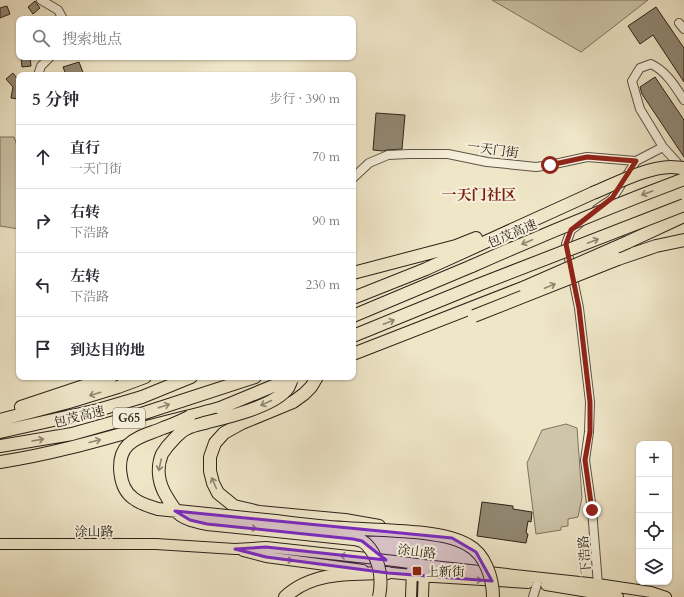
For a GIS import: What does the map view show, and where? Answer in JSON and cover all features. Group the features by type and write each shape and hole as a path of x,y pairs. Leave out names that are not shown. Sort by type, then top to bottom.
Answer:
{"highway":[{"path":"356,297 404,278 459,249 536,214 570,203 635,176 654,170 671,167 684,169"},
{"name":"包茂高速","path":"356,315 619,204 684,179"},
{"path":"356,335 478,285 684,205"},
{"path":"356,353 382,343 426,332 684,216"},
{"path":"473,312 636,252 684,240"},
{"path":"356,272 459,249"},
{"path":"0,413 102,380"},
{"path":"0,420 69,402 137,380"},
{"name":"包茂高速","path":"0,432 98,410 142,397 184,380"},
{"name":"包茂高速","path":"0,446 72,434 132,417 246,380"},
{"path":"0,462 44,454 189,417 220,408 287,380"},
{"path":"292,380 288,388 276,399 262,406 188,428 178,435 162,453 158,471 161,486 173,509 181,516 190,520 207,524 362,541 369,547 377,561 381,581 379,597"},
{"path":"315,380 304,394 293,402 242,423 224,433 215,443 210,456 210,471 218,493 234,506 259,512 345,520 408,532"},
{"path":"189,417 137,439 127,446 123,452 120,461 122,481 126,490 132,497 142,504 158,509 173,511 344,528 440,535 452,538 462,541 470,546 482,559 488,568 491,577 493,597"},
{"path":"289,593 316,579 329,576 388,573"}],"main road":[{"name":"涂山路","path":"0,544 156,544 235,549 266,547 424,565 597,591 618,597"},
{"name":"涂山路","path":"235,549 266,557 388,573 537,584 597,591 650,592 666,597"},
{"path":"411,597 413,564"},
{"path":"423,597 424,565"}],"street":[{"path":"41,0 58,10 61,16"},
{"path":"39,72 41,66 47,60"},
{"path":"684,100 673,83 659,68 651,64 640,68 632,81 640,109 663,147 684,169"},
{"path":"636,161 663,147"},
{"name":"一天门街","path":"356,175 369,163 388,155 448,154 487,162 536,167 587,157 636,161"},
{"name":"下浩路","path":"597,591 592,510 585,460 590,432 590,402 579,308 566,244 571,230 612,198 636,161"},
{"path":"533,597 537,584"}],"highlighted area":[{"path":"175,511 452,538 476,552 492,581 388,573 266,557 235,549 266,547 386,560 362,541 207,524 190,520"}],"shaded area":[{"path":"492,0 648,0 581,52"},
{"path":"0,137 14,137 16,143 16,229 0,226"},
{"path":"566,424 577,428 582,498 578,517 568,519 568,526 561,527 561,530 536,534 527,463 542,430"}],"building":[{"path":"35,1 40,8 33,14 28,7"},
{"path":"7,6 10,14 0,18 0,8"},
{"path":"656,7 684,48 684,82 653,35 640,44 628,26"},
{"path":"21,60 30,60 31,66 22,67"},
{"path":"79,62 83,72 65,72 63,67"},
{"path":"13,73 16,77 16,99 11,98 13,87 6,79"},
{"path":"655,77 684,120 684,157 642,94 640,87"},
{"path":"376,113 405,115 402,149 383,151 373,150"},
{"path":"482,502 513,506 513,509 532,512 531,522 528,521 526,543 477,536"}],"place":[{"name":"上新街","path":"417,571"}],"district":[{"name":"一天门社区","path":"479,195"}],"route":[{"path":"550,165 587,157 636,161 612,198 571,230 566,244 579,308 590,402 590,432 585,460 592,510"}]}
